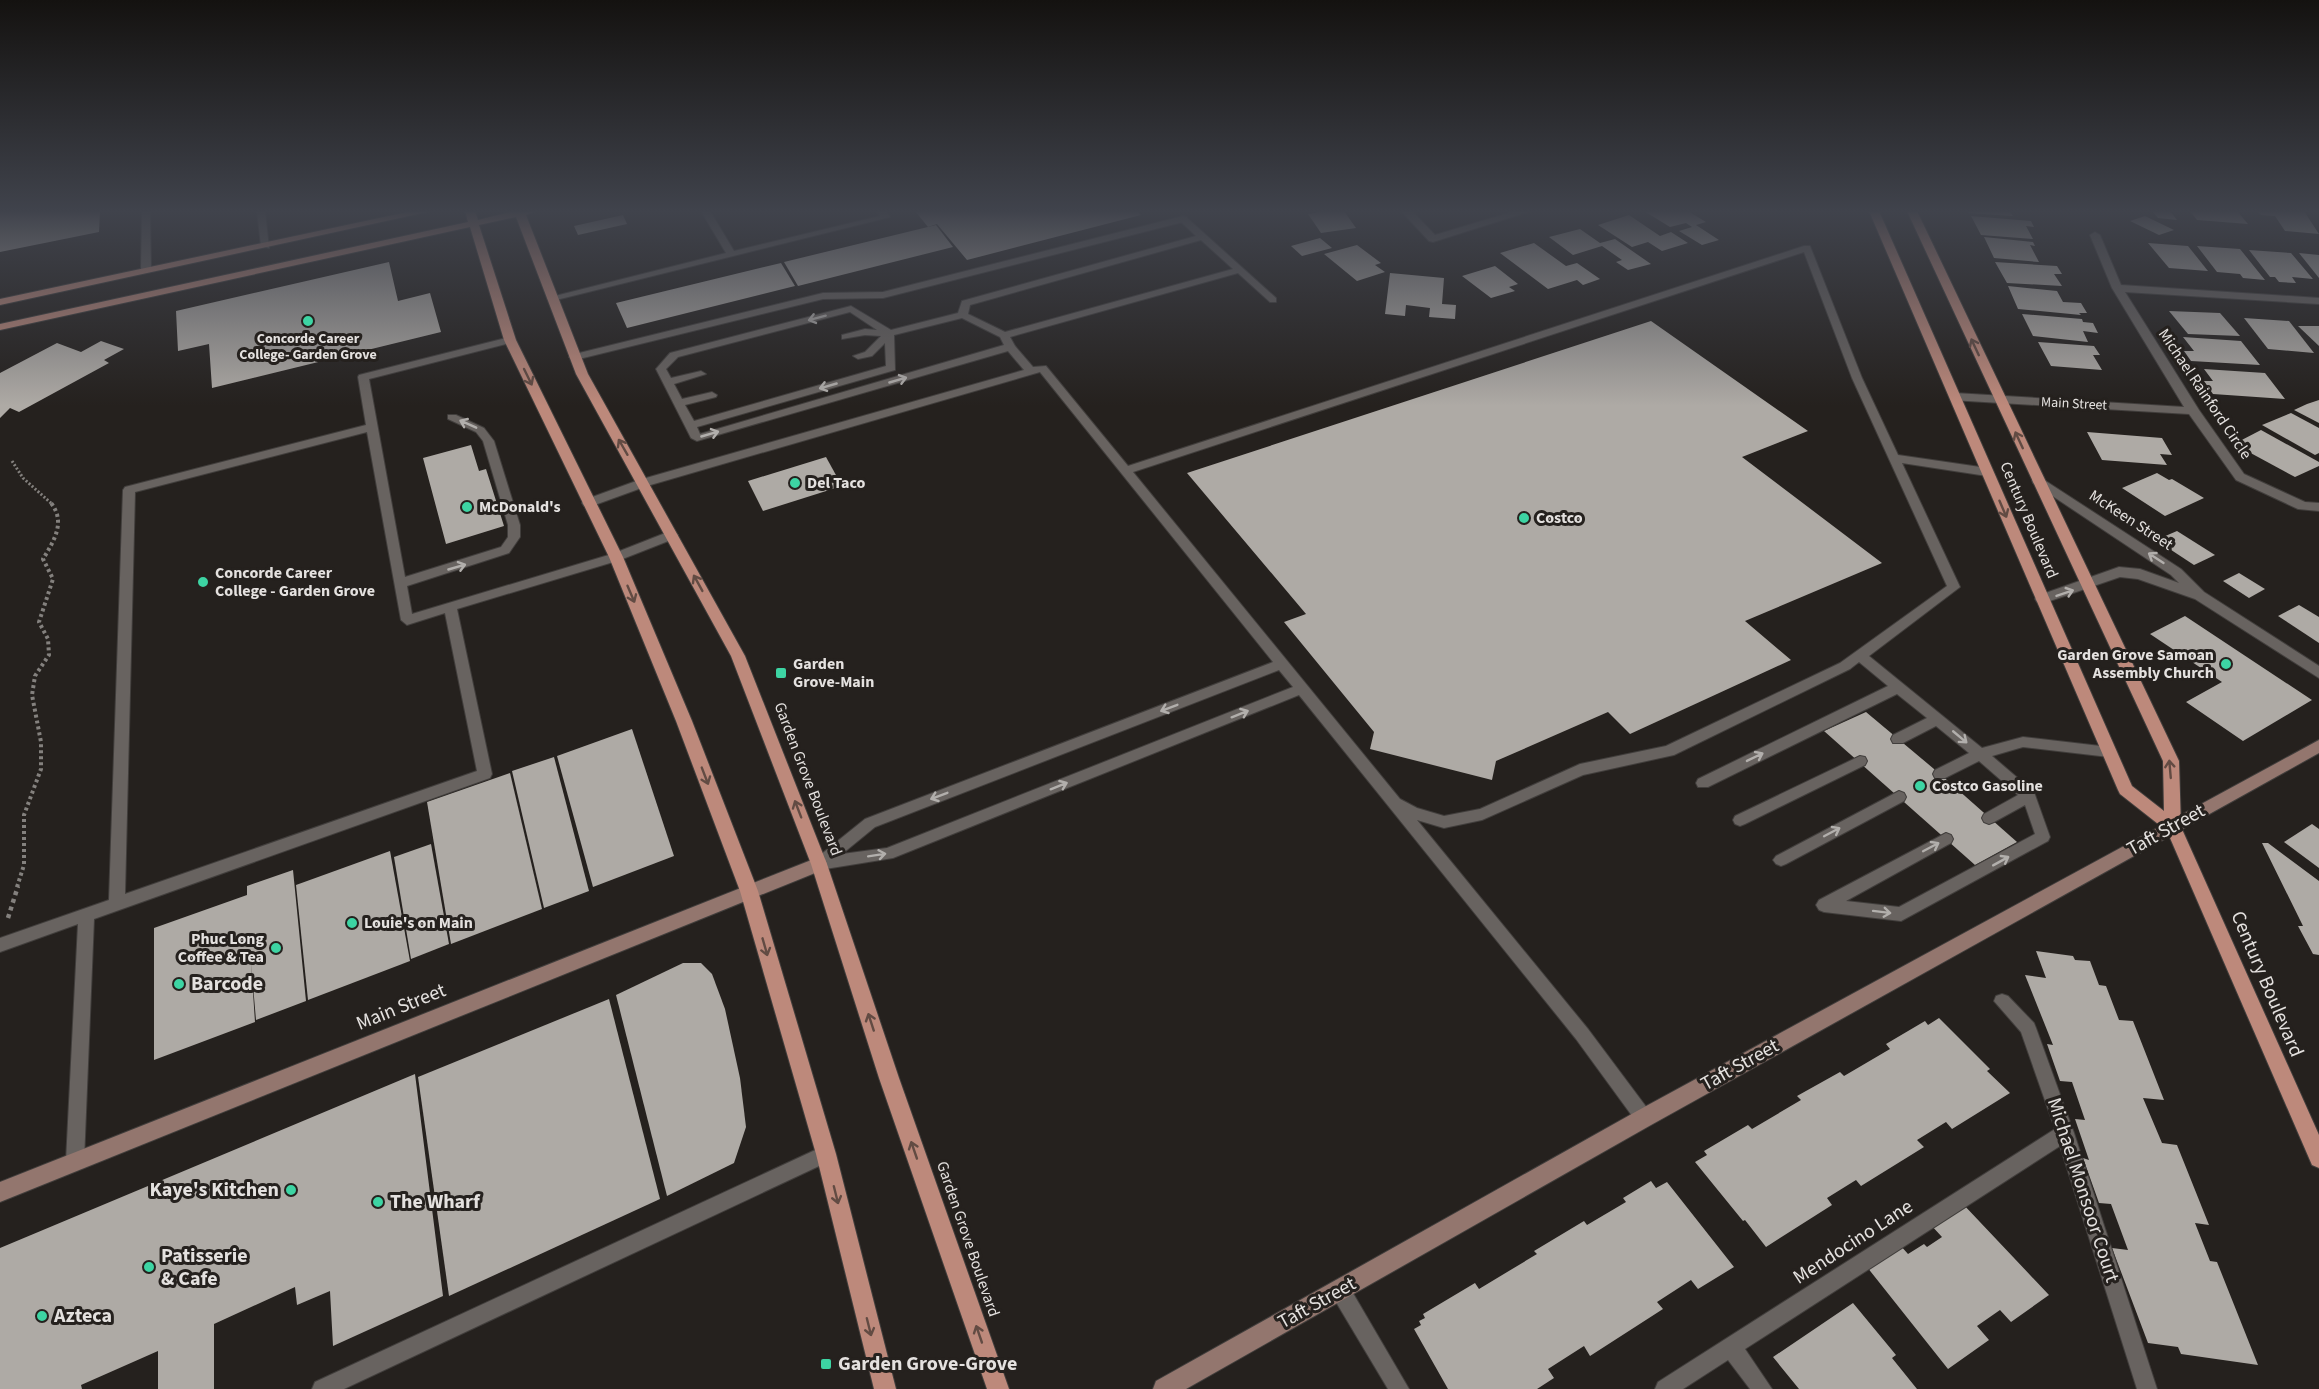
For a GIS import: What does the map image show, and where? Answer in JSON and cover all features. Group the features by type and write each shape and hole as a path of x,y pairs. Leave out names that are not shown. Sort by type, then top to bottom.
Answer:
{"main road":[{"path":"0,302 119,276"},
{"path":"0,327 236,276"},
{"path":"490,276 510,340 615,557 684,721 748,891 825,1154 885,1389"},
{"name":"Garden Grove Boulevard","path":"543,276 582,374 738,656 819,864 889,1078 998,1389"},
{"name":"Century Boulevard","path":"1902,276 2126,790 2173,827"},
{"name":"Century Boulevard","path":"1942,276 2171,760 2173,827 2319,1158"}],"street":[{"path":"575,357 823,296 883,295 959,276"},
{"name":"Michael Rainford Circle","path":"2112,276 2117,288 2193,411 2240,477 2303,506 2319,507"},
{"path":"2117,288 2319,302"},
{"name":"Main Street","path":"1955,397 2193,411"},
{"name":"McKeen Street","path":"2038,480 2176,572 2200,596 2319,673"},
{"name":"McKeen Street","path":"2042,599 2104,576 2128,572 2140,574 2200,596"},
{"name":"Taft Street","path":"1164,1389 1644,1118 2319,746"},
{"name":"Main Street","path":"0,1192 819,864"}],"lane":[{"path":"552,298 645,276"},
{"path":"963,315 965,303 1063,276"},
{"path":"1004,336 1219,276"},
{"path":"1246,276 1273,300"},
{"path":"1125,471 1723,276"},
{"path":"1391,799 1413,813 1444,822 1482,814 1580,770 1669,752 1845,666 1954,587 1857,378 1818,276"},
{"path":"889,333 851,309 674,355 661,369 697,438 1010,347"},
{"path":"846,337 865,332 889,333 963,315 1004,336 1030,371"},
{"path":"858,356 868,354 889,333"},
{"path":"691,425 891,368 889,333"},
{"path":"510,340 363,377 407,620 615,557 672,535"},
{"path":"588,503 644,483 1042,368 1582,1035 1644,1118"},
{"path":"668,382 701,374"},
{"path":"679,403 712,395"},
{"path":"401,583 489,557 505,550 514,537 514,525 488,441 480,430 452,417"},
{"path":"117,903 129,490 372,427"},
{"path":"1894,458 1987,472"},
{"path":"3,944 485,774 450,607"},
{"path":"1859,655 2029,796 2043,837 1901,914 1824,905 1946,839"},
{"path":"819,864 870,823 1282,664"},
{"path":"1703,783 1899,687"},
{"path":"819,864 888,854 1301,689"},
{"path":"1898,740 1938,719"},
{"path":"1940,774 1980,754 2023,742 2109,752"},
{"path":"1740,820 1860,761"},
{"path":"1989,818 2029,796"},
{"path":"1781,860 1899,797"},
{"path":"75,1161 86,914"},
{"name":"Michael Monsoor Court","path":"2002,1000 2028,1028 2065,1133 2147,1389"},
{"name":"Mendocino Lane","path":"1665,1389 2065,1133"},
{"path":"322,1389 825,1154"},
{"path":"1341,1290 1399,1389"},
{"path":"1731,1347 1762,1389"}],"path":[{"path":"3,944 8,914 24,865 24,815 41,769 41,742 32,694 35,676 49,655 48,639 39,622 53,579 43,559 58,530 58,516 53,504 14,471 12,461"}],"building":[{"name":"Concorde Career College- Garden Grove","path":"329,276 392,276 398,301 430,293 441,332 212,388 209,344 178,351 176,311"},
{"path":"728,276 789,276 795,286 627,328 616,303"},
{"path":"792,276 838,276 798,286"},
{"path":"1351,276 1373,276 1357,281"},
{"path":"1390,276 1444,278 1442,304 1456,305 1455,319 1429,317 1430,308 1406,305 1405,316 1385,314"},
{"path":"1462,276 1508,276 1518,284 1509,287 1515,291 1491,298"},
{"path":"1530,276 1595,276 1600,279 1583,285 1577,280 1548,289"},
{"path":"2003,276 2055,276 2062,286 2007,283"},
{"path":"2241,276 2262,276 2265,280 2243,278"},
{"path":"2310,276 2313,279 2292,277 2296,283 2279,282 2275,277 2270,277"},
{"path":"2008,286 2057,291 2063,302 2081,303 2087,313 2079,313 2081,315 2018,309"},
{"path":"2169,311 2220,313 2240,336 2188,334"},
{"path":"2022,314 2082,319 2083,322 2093,323 2098,333 2083,331 2088,342 2033,336"},
{"path":"2244,318 2289,321 2314,353 2268,349"},
{"name":"Costco","path":"1651,321 1808,431 1742,457 1882,563 1745,621 1791,660 1630,734 1608,712 1496,761 1492,780 1370,749 1374,732 1284,622 1306,614 1187,473"},
{"path":"2298,326 2319,326 2319,346"},
{"path":"2183,337 2241,341 2260,365 2191,361 2184,351 2194,351"},
{"path":"101,341 124,349 104,360 109,363 19,412 10,408 0,418 0,373 57,343 81,352"},
{"path":"2038,342 2094,346 2100,355 2093,355 2102,370 2051,366"},
{"path":"2204,369 2265,373 2285,399 2213,394 2204,381 2213,381"},
{"path":"2319,400 2319,423 2294,410 2307,404"},
{"path":"2291,413 2319,428 2319,453 2315,455 2262,425"},
{"path":"2261,430 2319,462 2319,466 2295,477 2234,444"},
{"path":"2087,432 2162,438 2172,455 2160,454 2167,465 2102,460"},
{"name":"McDonald's","path":"471,445 479,471 486,469 504,526 446,544 423,458"},
{"name":"Del Taco","path":"826,457 842,486 763,511 748,481"},
{"path":"2157,473 2204,498 2165,516 2122,488"},
{"path":"2177,531 2215,555 2194,565 2156,540"},
{"path":"2239,573 2265,589 2249,598 2223,581"},
{"path":"2299,605 2319,617 2319,643 2278,616"},
{"path":"2185,616 2312,700 2243,741 2186,702 2222,682 2150,634"},
{"name":"Costco Gasoline","path":"1866,712 2017,842 1975,865 1824,731"},
{"path":"632,729 674,856 593,887 557,756"},
{"path":"554,757 589,891 544,908 512,771"},
{"path":"510,773 542,909 451,944 427,802"},
{"path":"2312,824 2319,829 2319,868 2284,842"},
{"path":"2262,843 2268,843 2319,881 2319,955 2313,954 2298,926 2303,926"},
{"path":"431,844 449,944 411,959 394,857"},
{"name":"Louie's on Main","path":"390,851 410,961 308,1000 296,885"},
{"path":"293,870 306,1001 256,1020 251,962 255,1022 154,1060 154,928 247,895 247,886"},
{"path":"2036,951 2073,956 2075,960 2090,961 2099,985 2106,986 2119,1020 2133,1021 2164,1100 2143,1098 2162,1143 2177,1145 2209,1225 2195,1223 2210,1261 2217,1262 2258,1365 2181,1354 2178,1347 2148,1343 2112,1248 2128,1250 2111,1204 2099,1203 2083,1158 2089,1160 2075,1119 2085,1120 2072,1082 2060,1081 2047,1044 2053,1045 2025,975 2046,978"},
{"path":"683,963 701,963 712,974 725,1009 740,1078 746,1127 734,1163 667,1196 616,995"},
{"path":"609,999 660,1199 449,1296 418,1077"},
{"path":"1939,1018 1990,1069 1987,1071 2010,1093 1952,1129 1946,1122 1917,1140 1924,1147 1861,1186 1856,1180 1827,1198 1832,1205 1766,1247 1695,1162 1707,1155 1704,1151 1748,1125 1752,1129 1801,1100 1797,1096 1840,1072 1844,1076 1890,1049 1886,1044 1925,1021 1928,1025"},
{"path":"415,1074 443,1296 333,1346 330,1291 297,1305 295,1287 214,1324 214,1389 158,1389 158,1351 81,1385 82,1389 0,1389 0,1248"},
{"path":"1651,1181 1656,1188 1667,1182 1734,1267 1698,1289 1691,1280 1657,1302 1663,1309 1590,1356 1584,1346 1548,1369 1554,1378 1537,1389 1448,1389 1414,1329 1421,1325 1419,1321 1425,1318 1423,1314 1475,1283 1479,1289 1537,1254 1534,1251 1584,1221 1587,1225 1626,1202 1623,1198"},
{"path":"1962,1203 2049,1295 2011,1322 2000,1310 1977,1326 1989,1340 1948,1369 1867,1267 1900,1245 1908,1254 1924,1244 1927,1247 1942,1237 1930,1224"},
{"path":"1853,1303 1896,1355 1892,1358 1917,1389 1799,1389 1773,1357"}],"place":[{"name":"Concorde Career College- Garden Grove","path":"308,321"},
{"name":"Del Taco","path":"795,483"},
{"name":"McDonald's","path":"467,507"},
{"name":"Costco","path":"1524,518"},
{"name":"Concorde Career College - Garden Grove","path":"203,582"},
{"name":"Garden Grove Samoan Assembly Church","path":"2226,664"},
{"name":"Garden Grove-Main","path":"781,673"},
{"name":"Costco Gasoline","path":"1920,786"},
{"name":"Louie's on Main","path":"352,923"},
{"name":"Phuc Long Coffee & Tea","path":"276,948"},
{"name":"Barcode","path":"179,984"},
{"name":"Kaye's Kitchen","path":"291,1190"},
{"name":"The Wharf","path":"378,1202"},
{"name":"Patisserie & Cafe","path":"149,1267"},
{"name":"Azteca","path":"42,1316"},
{"name":"Garden Grove-Grove","path":"826,1364"}]}
